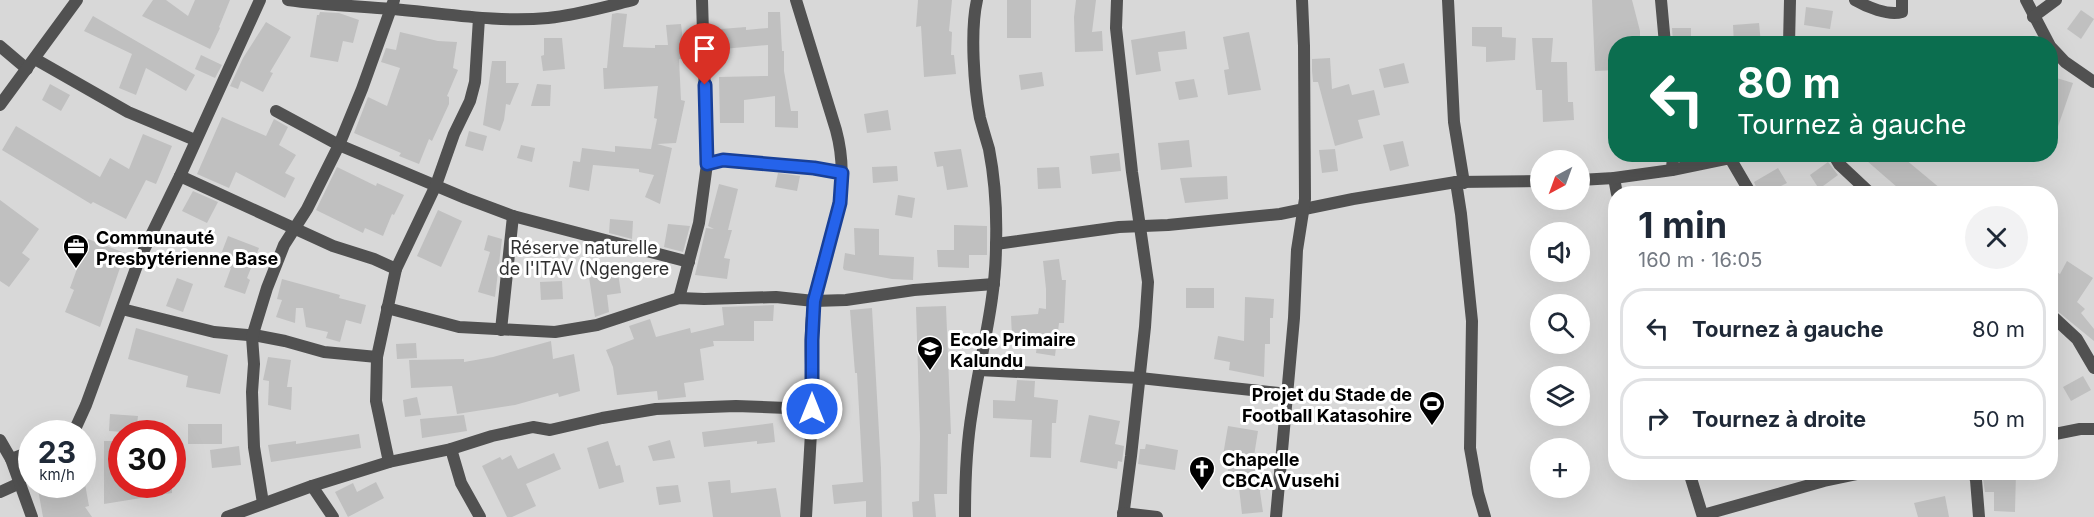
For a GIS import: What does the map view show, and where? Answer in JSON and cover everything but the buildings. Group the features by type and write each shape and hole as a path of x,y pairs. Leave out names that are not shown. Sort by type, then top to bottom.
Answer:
{"street":[{"path":"0,105 77,0"},
{"path":"79,420 139,260 260,0"},
{"path":"288,0 325,5 393,4 479,18 545,18 575,14 633,0"},
{"path":"680,298 699,223 707,164 702,0"},
{"path":"796,0 838,138 842,173 840,203 814,301 812,409 806,517"},
{"path":"964,517 966,453 979,370 988,330 996,244 994,189 989,150 980,117 976,90 973,15 977,0"},
{"path":"1117,0 1116,28 1148,282 1140,378 1123,515 1157,517"},
{"path":"1276,517 1294,318 1297,250 1303,210 1305,150 1302,0"},
{"path":"1448,0 1454,122 1472,321 1470,448 1485,517"},
{"path":"1661,0 1664,36"},
{"path":"1789,36 1790,0"},
{"path":"1855,0 1863,5 1894,14 1902,12 1902,0"},
{"path":"2026,0 2045,36"},
{"path":"2033,17 2056,0"},
{"path":"263,503 254,447 252,337 267,288 284,245 307,209 339,145 393,4"},
{"path":"389,462 376,401 377,357 396,269 436,185 476,82 479,18"},
{"path":"0,46 128,112 195,140"},
{"path":"2058,54 2065,62 2094,82"},
{"path":"276,111 339,145 513,216 689,262"},
{"path":"707,164 723,160 814,168 842,173"},
{"path":"1672,162 1672,170"},
{"path":"1590,179 1672,170 1708,162"},
{"path":"1738,162 1748,186"},
{"path":"1843,162 1864,186"},
{"path":"180,176 333,246 374,259 396,269"},
{"path":"1614,178 1616,186"},
{"path":"996,244 1119,227 1235,220 1460,183 1530,181"},
{"path":"501,330 513,216"},
{"path":"387,308 459,327 555,332 597,325 680,298 776,297 814,301 846,300 914,290 994,284"},
{"path":"122,309 214,332 259,336 324,352 377,357"},
{"path":"2058,321 2077,339 2094,368"},
{"path":"979,370 1140,378 1288,394"},
{"path":"227,517 312,486 389,462 451,449 492,436 533,427 550,430 656,409 736,406 812,409"},
{"path":"2058,433 2094,429"},
{"path":"0,440 18,478"},
{"path":"451,449 461,483 480,517"},
{"path":"11,459 18,456"},
{"path":"1692,480 1703,516 1829,480"},
{"path":"1976,480 1978,517"},
{"path":"0,492 18,484"},
{"path":"312,486 333,517"},
{"path":"25,498 32,517"}],"green space":[{"name":"Réserve naturelle de l'ITAV (Ngengere","path":"0,0 2094,0 2094,517 0,517"}],"place":[{"name":"Communauté Presbytérienne Base","path":"76,270"},
{"name":"Ecole Primaire Kalundu","path":"930,372"},
{"name":"Projet du Stade de Football Katasohire","path":"1432,427"},
{"name":"Chapelle CBCA Vusehi","path":"1202,492"}],"route":[{"path":"705,85 707,164 723,160 814,168 842,173 840,203 814,301 812,409"}]}
